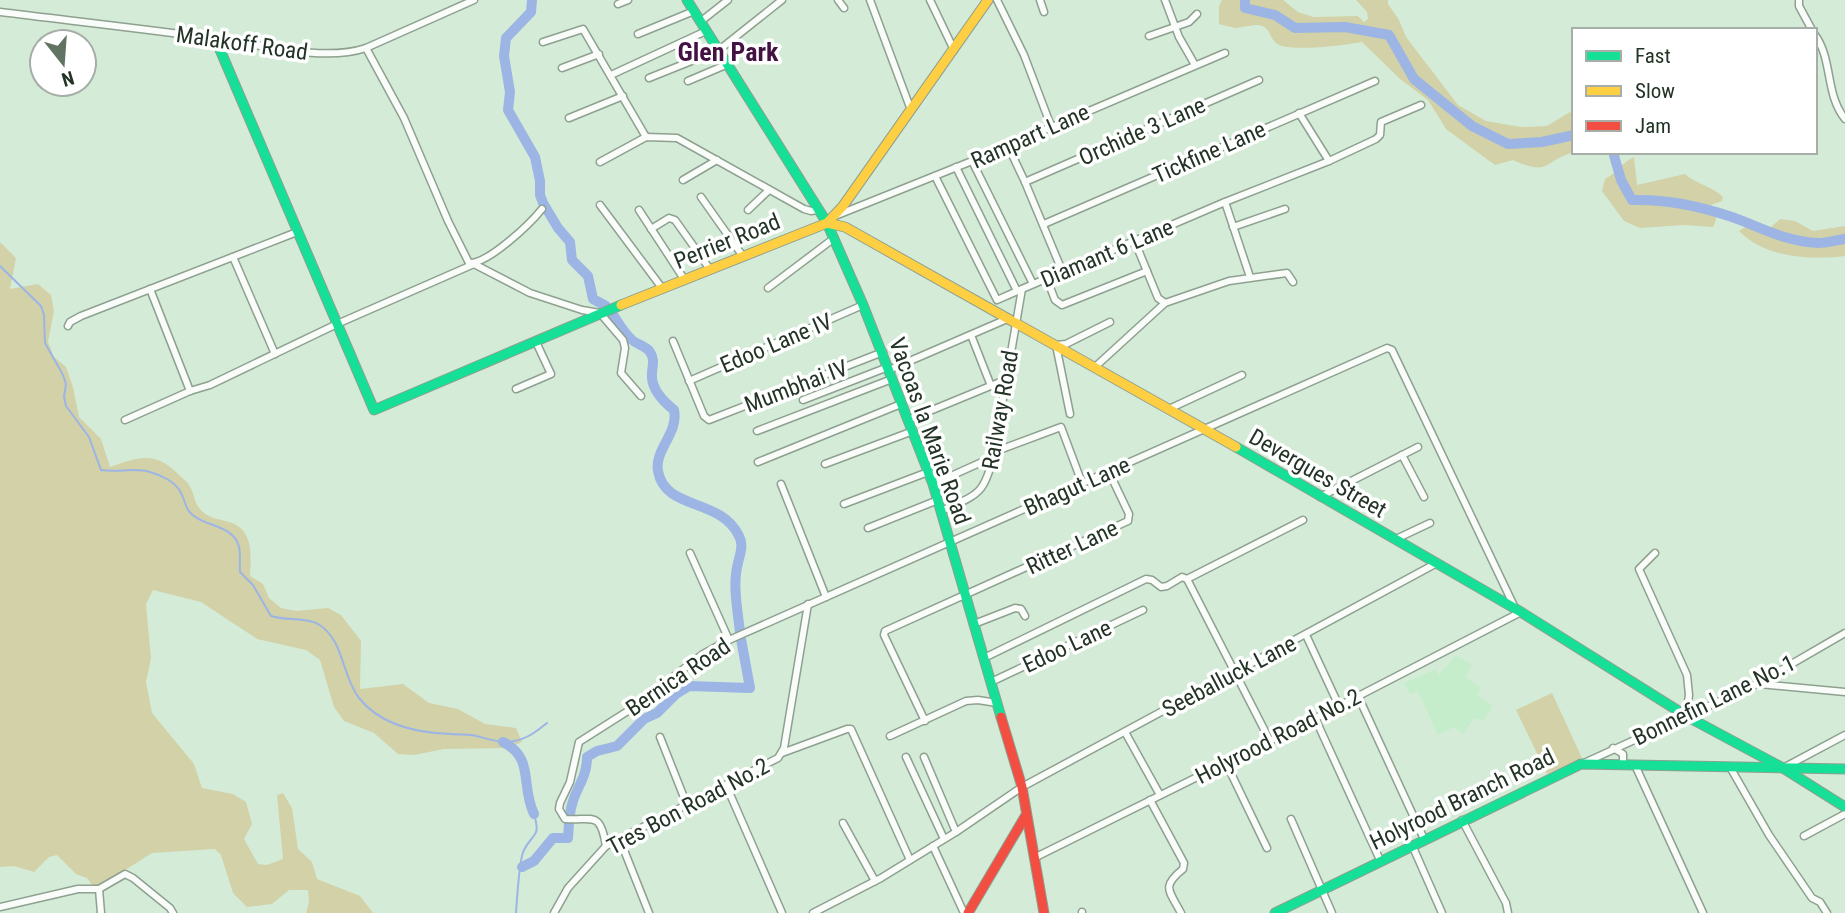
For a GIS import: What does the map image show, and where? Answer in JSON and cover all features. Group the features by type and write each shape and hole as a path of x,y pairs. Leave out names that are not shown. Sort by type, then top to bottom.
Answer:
{"street":[{"name":"Malakoff Road","path":"0,12 215,38 327,55 349,54 366,48 474,0"},
{"path":"618,4 628,0"},
{"name":"Vacoas la Marie Road","path":"687,0 817,209 830,220 833,239 883,352 933,484 1022,787 1044,913"},
{"path":"700,22 728,0"},
{"path":"649,78 719,50 782,0"},
{"path":"838,0 844,8"},
{"path":"870,0 911,110"},
{"path":"930,0 954,50"},
{"path":"830,220 843,206 988,0"},
{"path":"997,0 1024,55 1051,126"},
{"path":"1040,0 1044,12"},
{"path":"1166,0 1175,27 1195,65"},
{"path":"1799,0 1811,28"},
{"path":"638,34 694,11"},
{"path":"1149,36 1189,22 1197,15"},
{"path":"543,42 580,28 586,32 646,137"},
{"path":"611,75 706,31"},
{"path":"215,38 337,324"},
{"path":"1817,38 1826,61 1836,108 1845,119"},
{"path":"366,48 404,118 469,263 530,293 600,313 623,340 625,348 621,373 641,396"},
{"name":"Rampart Lane","path":"830,220 1225,53"},
{"path":"562,68 599,54"},
{"path":"688,81 728,65"},
{"name":"Orchide 3 Lane","path":"1025,182 1259,80"},
{"name":"Tickfine Lane","path":"1044,225 1375,81"},
{"path":"569,118 623,96"},
{"name":"Diamant 6 Lane","path":"1016,324 1020,290 1225,202 1329,161 1376,139 1380,135 1381,122 1421,105"},
{"path":"1299,113 1329,161"},
{"path":"600,162 646,137 677,138 804,209 817,209"},
{"path":"1008,146 1063,272"},
{"path":"683,180 717,160"},
{"path":"972,161 1033,285"},
{"path":"956,167 1020,290 984,306"},
{"path":"935,176 997,300"},
{"path":"748,210 769,190"},
{"path":"701,197 742,255"},
{"path":"1225,202 1250,277"},
{"path":"600,205 662,288"},
{"path":"125,420 210,385 337,324 474,264 506,243 542,209"},
{"path":"1233,227 1285,209"},
{"path":"639,210 684,279"},
{"path":"651,229 669,218 675,219 709,268"},
{"name":"Perrier Road","path":"337,324 374,410 600,313 830,220"},
{"name":"Devergues Street","path":"830,220 1205,428 1518,610 1687,716 1783,768 1845,807"},
{"path":"68,326 81,316 297,232"},
{"path":"768,288 833,239"},
{"path":"1135,242 1160,301 1165,303"},
{"path":"233,257 275,354"},
{"path":"1046,279 1055,300 1062,304 1147,271"},
{"path":"1095,367 1165,303 1215,285 1250,277 1287,272 1293,282"},
{"path":"150,289 190,391"},
{"name":"Edoo Lane IV","path":"689,381 863,306"},
{"path":"757,431 1007,319"},
{"path":"1070,414 1056,345 1069,343 1110,322"},
{"name":"Railway Road","path":"941,511 976,495 986,484 994,454 1016,324"},
{"path":"971,335 991,386"},
{"path":"673,341 689,381"},
{"path":"516,389 551,374 536,342"},
{"name":"Bhagut Lane","path":"950,543 1390,348 1518,610"},
{"name":"Mumbhai IV","path":"689,381 707,420 883,352"},
{"path":"803,400 890,372"},
{"path":"1169,409 1242,376"},
{"path":"908,420 1005,380"},
{"path":"758,462 901,404"},
{"path":"933,484 994,454 1061,427 1082,483"},
{"path":"825,464 913,431"},
{"path":"1320,497 1418,447"},
{"path":"1402,455 1424,497"},
{"name":"Ritter Lane","path":"965,596 1128,521 1129,514 1109,471"},
{"path":"844,504 928,472"},
{"path":"781,484 826,597"},
{"path":"869,528 938,500"},
{"path":"984,658 1146,579 1164,587 1182,577 1187,579 1303,520"},
{"path":"1394,540 1430,523"},
{"name":"Bernica Road","path":"606,846 597,820 590,817 565,819 559,809 570,782 579,742 631,709 703,654 729,640 950,543"},
{"path":"690,553 729,640"},
{"path":"1655,553 1639,569 1687,675 1687,716"},
{"name":"Seeballuck Lane","path":"813,913 910,860 1022,787 1435,564"},
{"path":"1187,579 1270,741"},
{"path":"925,721 884,632 965,596"},
{"name":"Tres Bon Road No.2","path":"555,913 568,888 606,846 778,758 782,753 808,604"},
{"path":"974,624 1015,608 1021,609 1025,616"},
{"name":"Edoo Lane","path":"990,682 1143,610"},
{"name":"Holyrood Road No.2","path":"1034,858 1339,706 1518,610"},
{"name":"Bonnefin Lane No.1","path":"1581,764 1757,684 1845,633"},
{"path":"1306,635 1339,706"},
{"path":"1757,684 1845,692"},
{"path":"1358,696 1424,839"},
{"path":"890,736 966,701 997,703"},
{"path":"1315,718 1380,860"},
{"path":"782,753 851,729 910,860"},
{"path":"1125,732 1160,795"},
{"path":"1783,768 1845,735"},
{"path":"660,737 688,805"},
{"path":"1613,748 1623,754 1623,765"},
{"path":"906,757 944,839"},
{"path":"924,757 956,832"},
{"path":"1226,762 1267,848"},
{"name":"Holyrood Branch Road","path":"1275,913 1292,909 1322,889 1581,764 1845,769"},
{"path":"1635,765 1703,913"},
{"path":"1730,767 1769,835 1812,898 1820,902 1827,913"},
{"path":"726,785 782,913"},
{"path":"1150,800 1184,863 1183,869 1171,878 1169,883 1171,894 1181,913"},
{"path":"1804,836 1845,814"},
{"path":"969,912 1026,815"},
{"path":"1290,820 1332,913"},
{"path":"1462,820 1506,902 1508,913"},
{"path":"843,823 875,881"},
{"path":"620,840 649,913"},
{"path":"1412,845 1442,913"},
{"path":"933,846 969,912"},
{"path":"0,907 78,889 99,889 121,876 129,875 173,913"},
{"path":"99,889 101,913"}],"shaded area":[{"path":"1222,0 1283,0 1298,12 1313,17 1358,16 1364,22 1368,19 1367,12 1356,0 1388,0 1406,37 1458,105 1486,121 1521,127 1547,126 1570,112 1572,153 1540,167 1513,160 1495,165 1446,129 1428,100 1400,79 1362,42 1317,47 1282,46 1272,39 1267,29 1262,26 1235,28 1219,24 1219,6"},
{"path":"1634,157 1637,185 1685,174 1723,197 1722,201 1711,205 1716,216 1713,227 1684,225 1640,228 1624,221 1602,191 1605,179"},
{"path":"1780,219 1795,221 1813,231 1845,226 1845,256 1817,258 1775,252 1750,240 1739,231 1750,224 1769,229"},
{"path":"0,242 16,258 10,289 38,284 51,295 54,311 48,342 54,357 66,367 79,417 101,439 110,467 146,458 169,466 188,484 204,513 229,522 243,531 249,544 250,576 263,584 269,598 281,608 296,611 328,608 341,615 361,641 360,689 403,684 429,703 458,709 485,724 516,728 522,742 508,748 444,749 414,755 398,754 374,733 344,721 334,707 320,660 306,650 257,639 201,602 153,590 146,604 151,658 146,682 152,713 194,764 202,788 233,794 246,802 252,824 244,839 258,864 267,865 283,859 277,795 283,793 292,808 298,849 312,862 317,879 360,896 373,913 306,913 308,890 289,890 272,904 247,907 233,893 221,855 215,849 152,853 95,889 87,878 76,874 57,855 49,857 34,872 14,866 0,867"},
{"path":"1456,655 1472,665 1465,677 1481,688 1477,695 1493,706 1483,721 1474,718 1463,734 1454,727 1438,735 1418,691 1410,694 1404,683 1436,669 1439,675"},
{"path":"1552,693 1582,758 1547,774 1516,710"}],"waterway":[{"path":"532,0 531,12 506,38 504,56 510,92 508,110 535,157 543,203 570,242 572,260 588,276 593,299 606,306"},
{"path":"1245,0 1245,8 1275,15 1295,28 1345,27 1389,35 1414,79 1472,126 1508,144 1542,142 1572,135"},
{"path":"1614,154 1621,180 1632,200 1693,206 1729,216 1783,237 1806,242 1821,243 1845,239"},
{"path":"0,266 41,306 45,343 66,384 66,406 89,437 101,470 144,471 163,477 179,489 191,514 229,532 238,544 240,572 253,585 271,616 313,622 327,631 338,648 353,689 368,708 389,721 413,730 472,735 504,742 523,738 547,723"},
{"path":"612,313 629,337 650,352 653,358 654,387 674,410 673,426 658,463 663,484 671,493 719,515 739,536 741,550 736,571 736,598 740,633"},
{"path":"570,815 585,773 587,757 597,751 617,746 644,719 657,713 676,694 689,686 750,688 741,639"},
{"path":"503,742 513,748 523,764 534,814"},
{"path":"516,913 522,855 536,831 534,814"},
{"path":"522,867 534,861 553,838 568,838 569,823"}],"traffic: fast":[{"path":"687,0 827,223 863,305 933,484 1001,717"},
{"path":"215,38 374,410 621,305"},
{"path":"1236,447 1521,612 1688,717 1783,768 1845,807"},
{"path":"1275,913 1581,764 1845,769"}],"traffic: slow":[{"path":"621,305 827,223 843,206 988,0"},
{"path":"827,223 845,227 1236,447"}],"traffic: jam":[{"path":"1001,717 1022,787 1044,913"},
{"path":"968,913 1026,815"}],"district":[{"name":"Glen Park","path":"728,52"}]}
